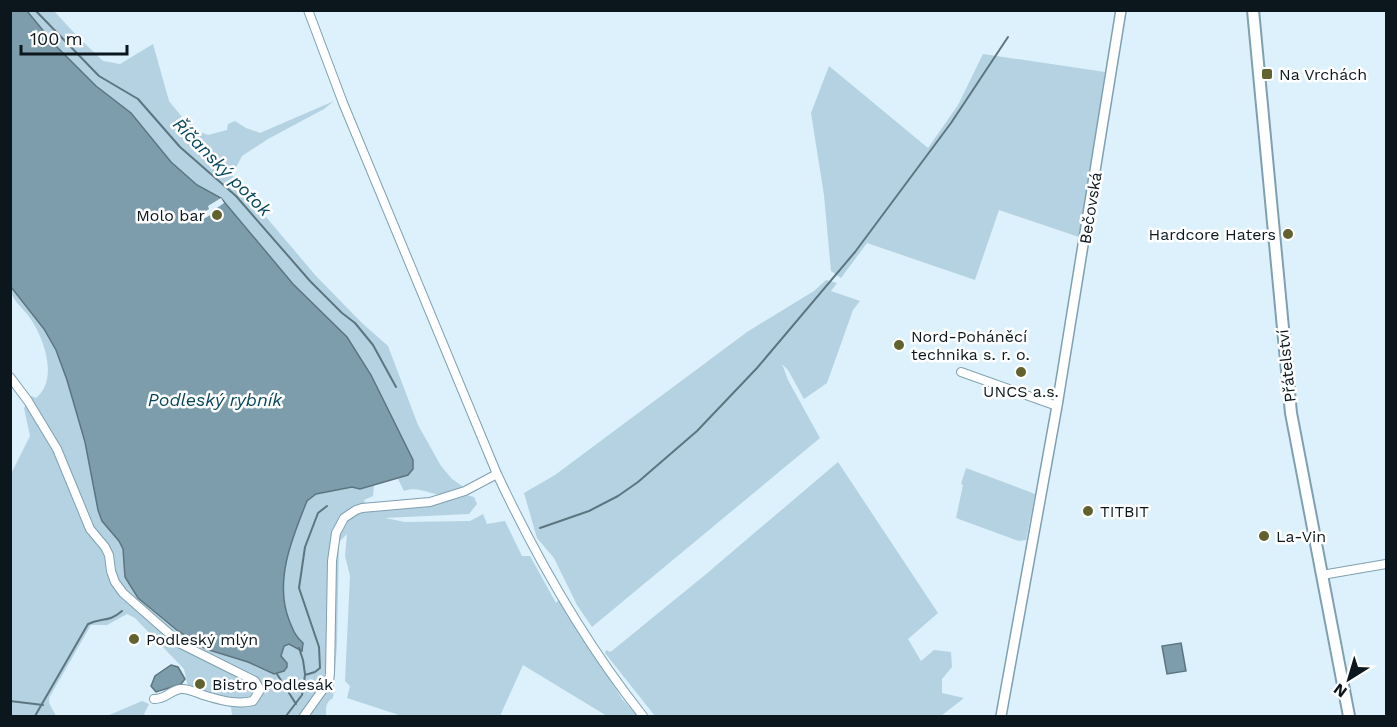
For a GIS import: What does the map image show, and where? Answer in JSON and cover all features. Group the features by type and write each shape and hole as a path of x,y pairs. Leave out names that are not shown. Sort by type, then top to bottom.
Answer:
{"main road":[{"name":"Přátelství","path":"1253,10 1286,380 1349,717"}],"street":[{"path":"308,10 343,103 497,474 534,551 613,679 644,717"},
{"name":"Bečovská","path":"1001,717 1057,406 1120,10"},
{"path":"961,372 1057,406"},
{"path":"10,377 28,401 57,449 90,529 109,555 111,572 123,593 180,644 258,684 260,690 257,698 244,703 226,701 188,690 174,692 163,699 154,699"},
{"path":"304,717 329,681 332,561 336,533 344,518 362,508 430,502 465,491 497,474"},
{"path":"1322,575 1386,564"}],"shaded area":[{"path":"27,11 54,11 103,61 120,64 153,44 169,101 198,131 208,135 227,130 228,124 235,121 260,133 334,101 242,156 232,175 316,276 388,346 418,425 441,466 452,479 465,488 447,495 415,489 404,491 398,479 408,475 371,375 347,337 293,284 221,198 197,185 171,162 131,113 96,86 55,45"},
{"path":"983,54 1105,72 1079,237 999,210 975,280 867,243 841,278 831,271 824,195 811,113 829,66 928,148 958,105"},
{"path":"826,280 837,283 831,291 860,301 853,310 827,383 804,399 788,370 782,364 788,380 820,438 592,627 577,605 554,558 537,538 524,493 555,475 747,332 814,291"},
{"path":"10,287 30,309 52,341 64,369 82,429 98,510 102,521 120,541 123,549 125,577 138,598 178,631 206,649 248,662 274,674 284,671 287,663 281,657 284,646 289,643 302,650 303,643 296,635 289,620 283,590 291,545 307,501 316,494 352,487 360,489 374,485 373,496 364,500 368,510 431,506 467,495 474,497 477,504 469,514 385,518 405,522 470,521 483,514 487,524 505,521 522,556 530,556 556,603 560,598 622,699 638,716 607,716 523,665 500,716 402,716 347,698 350,686 345,681 350,576 345,556 347,534 339,542 337,644 333,698 327,704 326,716 230,716 232,715 231,707 205,699 188,687 184,669 135,618 127,614 107,625 91,625 49,698 49,703 56,716 11,716 11,474 30,436 24,408 31,396 36,398 43,390 48,370 40,336 30,318 15,300"},
{"path":"838,462 938,613 908,639 921,661 934,650 951,652 952,667 942,679 942,693 964,698 941,716 655,716 605,653 606,650 610,652 613,650"},
{"path":"966,468 1035,494 1026,540 1019,541 956,518"},
{"path":"142,701 149,704 144,714 146,716 107,716"}],"water":[{"name":"Podleský rybník","path":"10,11 27,11 55,45 96,86 131,113 171,162 197,185 221,198 293,284 347,337 371,375 413,460 413,469 408,475 360,489 352,487 316,494 307,501 291,545 283,590 289,620 296,635 303,643 302,651 289,644 284,646 281,656 287,663 287,667 284,671 274,674 248,662 206,649 178,631 138,598 125,577 123,549 102,521 98,510 85,442 56,350 44,329 11,287"},
{"path":"1181,643 1186,671 1167,674 1162,646"},
{"path":"171,665 178,667 185,679 181,684 156,692 151,686 155,676"}],"pier":[{"path":"221,198 224,203 217,208 220,212 213,216 212,214 202,220 199,215 194,217 191,212 197,208 201,214 209,209 208,206"}],"waterway":[{"name":"Říčanský potok","path":"35,10 99,76 138,99 180,147 236,196 310,281 355,323 373,345 396,387"},
{"path":"540,528 589,511 618,496 638,482 697,431 757,368 855,252 951,123 1008,37"},
{"name":"Říčanský potok","path":"286,716 302,695 305,675 320,668 319,647 299,588 305,547 318,513 327,506"},
{"path":"35,716 88,624 109,619 122,611"},
{"path":"299,648 305,674"},
{"path":"277,674 296,704"},
{"path":"10,701 43,705"}],"place":[{"name":"Na Vrchách","path":"1267,74"},
{"name":"Molo bar","path":"217,215"},
{"name":"Hardcore Haters","path":"1288,234"},
{"name":"Nord-Poháněcí technika s. r. o.","path":"899,345"},
{"name":"UNCS a.s.","path":"1021,372"},
{"name":"TITBIT","path":"1088,511"},
{"name":"La-Vin","path":"1264,536"},
{"name":"Podleský mlýn","path":"134,639"},
{"name":"Bistro Podlesák","path":"200,684"}]}
